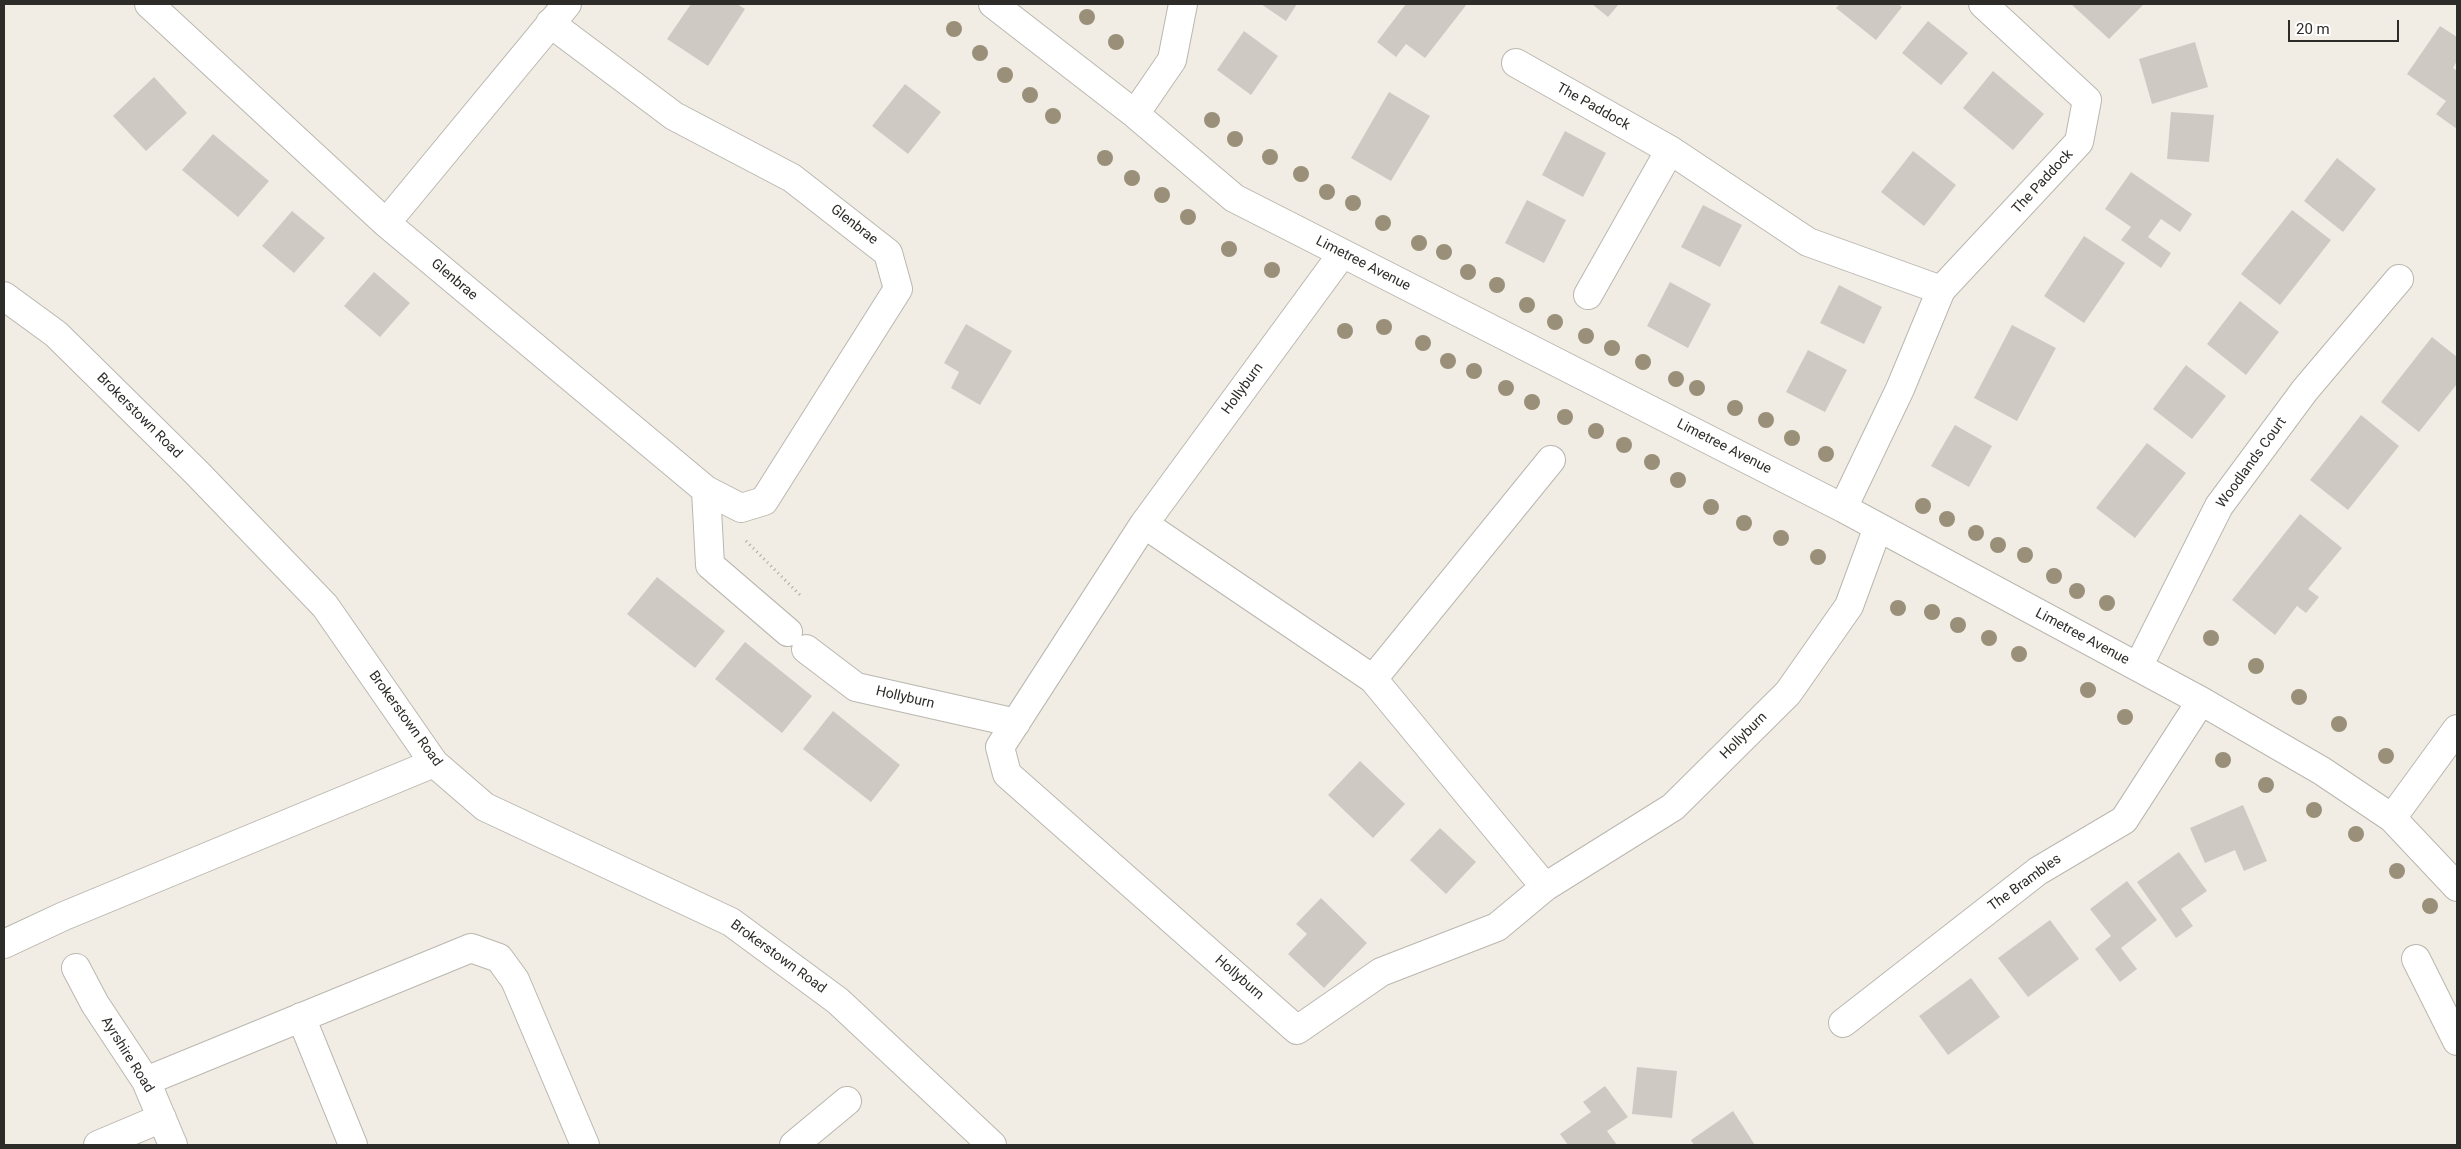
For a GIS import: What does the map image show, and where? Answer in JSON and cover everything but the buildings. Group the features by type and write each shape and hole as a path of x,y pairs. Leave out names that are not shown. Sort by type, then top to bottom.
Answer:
{"street":[{"name":"Glenbrae","path":"149,4 386,224 706,490 740,508 764,501 898,290 888,253 792,178 674,116 559,13 386,224"},
{"name":"Limetree Avenue","path":"993,4 1135,114 1234,198 1844,508 2201,702 2322,771 2392,818 2457,887"},
{"path":"1135,114 1172,60 1183,4"},
{"name":"The Paddock","path":"1844,508 1900,389 1941,290 2079,142 2087,100 1983,4"},
{"name":"The Paddock","path":"1516,64 1670,150 1808,242 1941,290"},
{"path":"1588,295 1670,150"},
{"name":"Hollyburn","path":"1342,254 1144,524 1000,747 1007,774 1297,1030 1381,972 1497,927 1545,887 1673,807 1788,693 1849,606 1878,527"},
{"name":"Woodlands Court","path":"2138,667 2219,506 2305,390 2399,279"},
{"name":"Brokerstown Road","path":"4,296 63,341 197,473 325,606 434,763 485,806 731,922 838,1001 992,1145"},
{"path":"1373,679 1551,460"},
{"name":"Hollyburn","path":"706,490 710,565 797,640 856,687 1016,722"},
{"path":"1144,524 1373,679 1545,887"},
{"name":"The Brambles","path":"1843,1023 2038,871 2124,820 2201,702"},
{"path":"2392,818 2457,729"},
{"path":"4,944 64,916 434,763"},
{"path":"146,1081 471,948 499,958 516,980 585,1145"},
{"path":"2416,959 2457,1041"},
{"name":"Ayrshire Road","path":"76,968 95,1004 146,1081 173,1145"},
{"path":"301,1017 353,1145"},
{"path":"794,1145 847,1101"},
{"path":"98,1145 162,1118"}],"path":[{"path":"740,508 736,526 737,532 805,600"}]}
